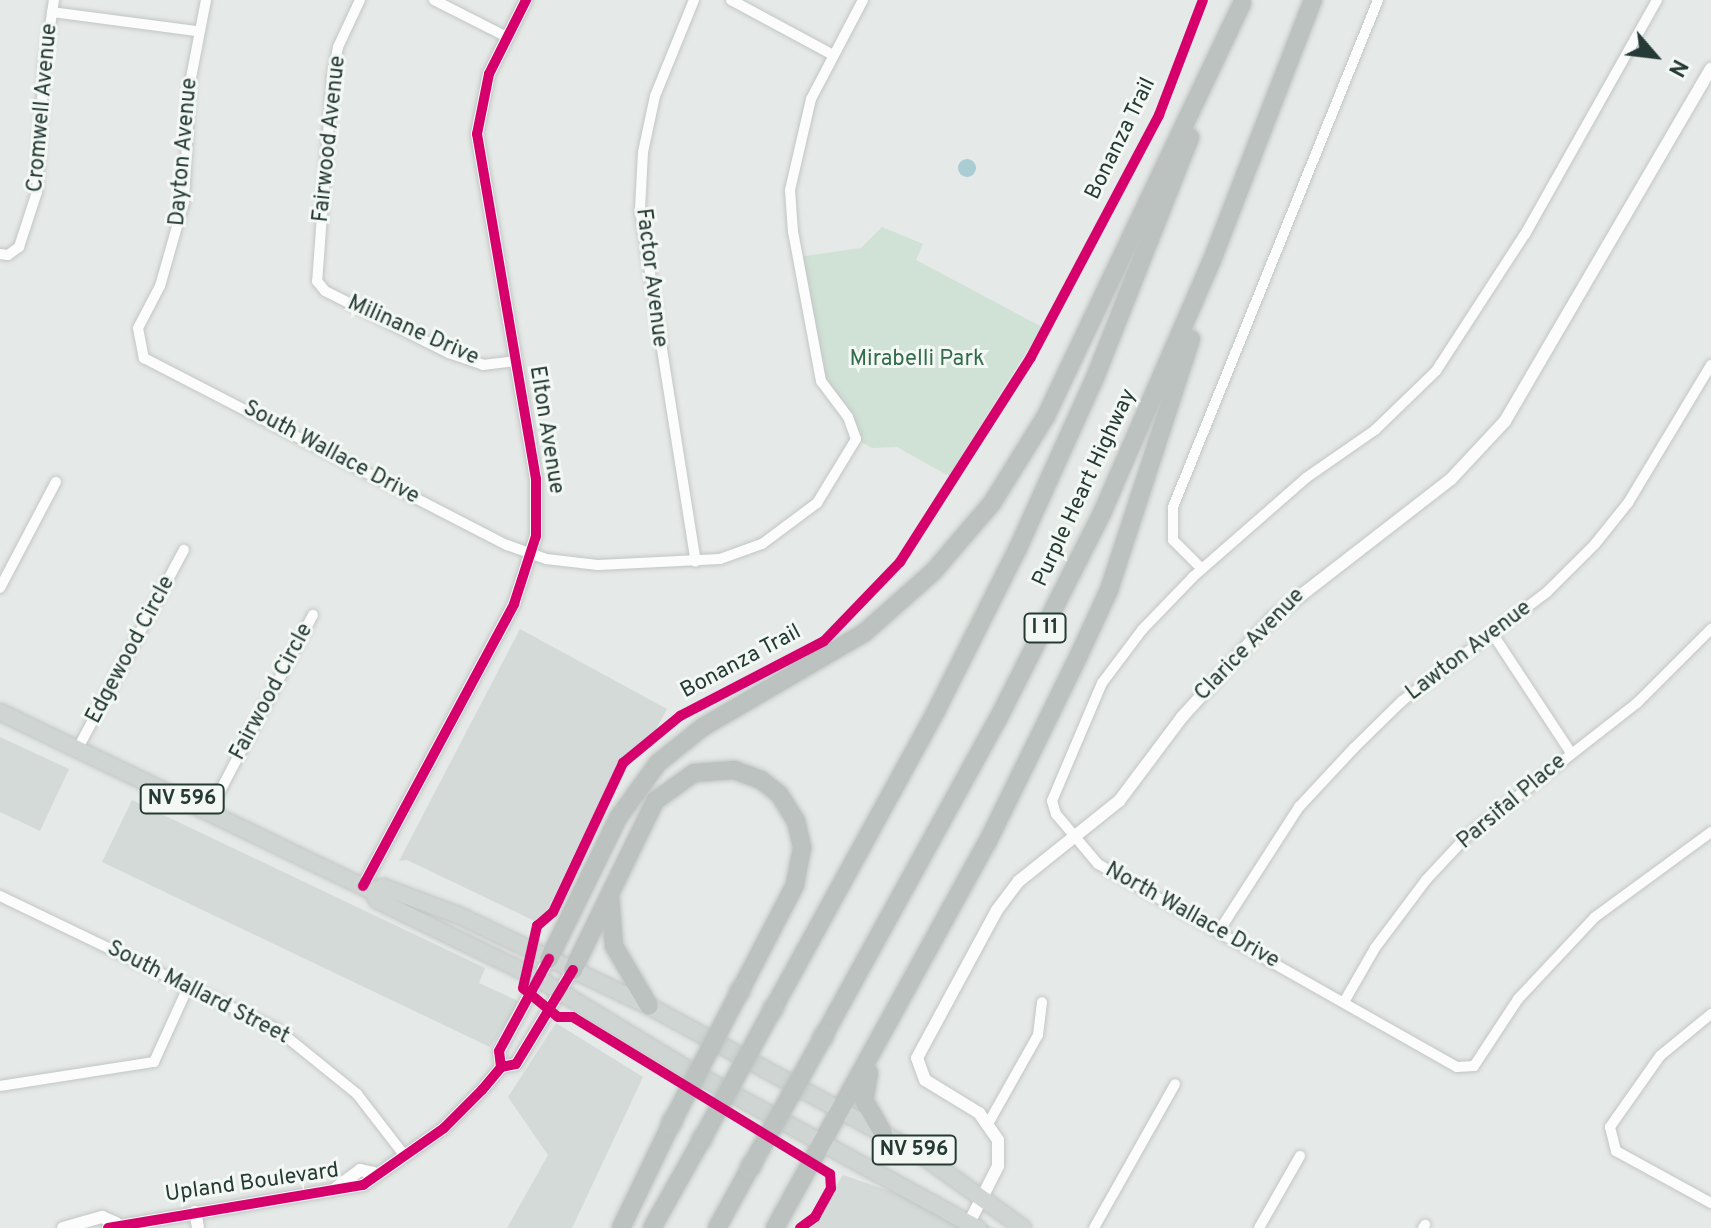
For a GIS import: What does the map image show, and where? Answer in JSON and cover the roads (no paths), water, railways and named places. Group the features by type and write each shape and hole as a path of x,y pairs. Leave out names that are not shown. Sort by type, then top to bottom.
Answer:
{"highway":[{"name":"Purple Heart Highway","path":"717,1228 1075,568 1235,203 1313,0"},
{"name":"Purple Heart Highway","path":"652,1228 936,711 1018,548 1104,356 1242,2"},
{"path":"549,959 622,811 658,763 703,727 815,665 873,626 933,572 992,503 1050,409 1242,2"},
{"path":"775,1228 987,843 1109,590 1235,203"},
{"path":"573,970 653,805 680,780 703,771 729,770 750,774 775,790 798,826 800,869 621,1228"},
{"path":"612,885 614,946 649,1006"},
{"path":"869,1059 864,1100 883,1133"}],"main road":[{"name":"NV 596","path":"0,712 368,888 377,900 539,979 754,1107 973,1226"},
{"name":"NV 596","path":"368,888 383,887 438,906 649,1006 883,1133 948,1171 981,1200"},
{"path":"981,1200 1023,1228"}],"street":[{"name":"Cromwell Avenue","path":"4,254 19,247 37,192 54,0"},
{"name":"Dayton Avenue","path":"138,344 138,328 160,286 184,202 197,31 206,0"},
{"name":"Fairwood Avenue","path":"317,281 332,79 338,47 360,0"},
{"path":"434,0 507,37"},
{"name":"Elton Avenue","path":"368,888 514,604 532,555 539,501 477,134 483,91 526,0"},
{"name":"Factor Avenue","path":"694,0 673,40 655,96 643,152 640,210 696,562"},
{"path":"731,0 833,55 863,0"},
{"path":"1202,569 1173,540 1173,507 1378,0"},
{"name":"North Wallace Drive","path":"1657,0 1525,234 1436,371 1386,420 1306,478 1202,569 1142,630 1099,689 1054,787 1056,814 1098,864 1457,1067 1474,1066 1518,999 1595,917 1711,832"},
{"path":"52,12 197,31"},
{"name":"South Wallace Drive","path":"138,344 144,358 532,555 598,565 696,562 762,544 817,503 856,439 848,417 821,381 793,232 790,190 802,124 833,55"},
{"name":"Clarice Avenue","path":"989,1122 925,1080 917,1065 918,1051 1005,899 1073,837 1119,801 1182,717 1273,617 1451,479 1505,421 1711,69"},
{"name":"Milinane Drive","path":"317,281 325,291 449,353 483,365 515,361"},
{"name":"Lawton Avenue","path":"1219,931 1299,807 1402,701 1547,592 1595,544 1628,503 1711,365"},
{"path":"0,588 56,482"},
{"name":"Edgewood Circle","path":"77,750 184,550"},
{"name":"Fairwood Circle","path":"209,812 313,615"},
{"name":"Parsifal Place","path":"1344,1002 1375,948 1426,880 1468,835 1647,695 1711,629"},
{"path":"1492,633 1571,753"},
{"name":"South Mallard Street","path":"0,896 278,1030 313,1054 365,1102 405,1156"},
{"name":"Upland Boulevard","path":"501,1067 499,1051 549,959"},
{"name":"Upland Boulevard","path":"63,1228 81,1227 102,1217 112,1226 337,1187 360,1170 374,1173 405,1156 455,1118 501,1067 516,1064 573,970"},
{"path":"0,1086 154,1062 188,987"},
{"path":"973,1226 1000,1156 989,1122 1038,1035 1042,1002"},
{"path":"1711,1014 1660,1056 1616,1113 1610,1139 1616,1151 1711,1203"},
{"path":"1094,1228 1175,1084"},
{"path":"1259,1228 1300,1156"},
{"path":"195,1212 198,1228"}],"water":[{"path":"967,159 976,168 967,177 958,168"}],"park label":[{"name":"Mirabelli Park","path":"917,360"}]}
